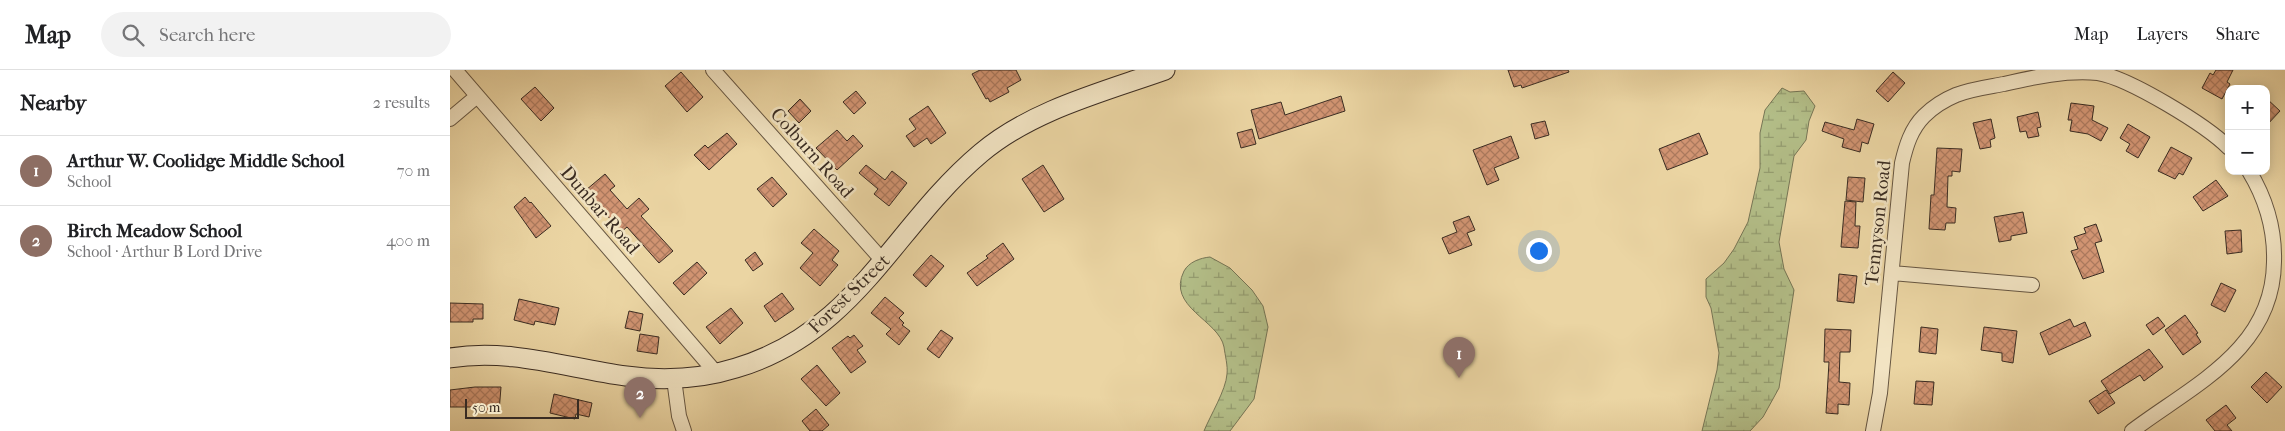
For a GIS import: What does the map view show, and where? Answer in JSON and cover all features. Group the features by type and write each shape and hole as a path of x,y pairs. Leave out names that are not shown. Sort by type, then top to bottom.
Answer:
{"street":[{"name":"Dunbar Road","path":"455,70 476,97 717,374"},
{"name":"Colburn Road","path":"713,70 884,262"},
{"name":"Forest Street","path":"450,358 482,355 513,356 625,376 674,379 717,374 766,358 811,333 855,293 884,262 949,183 1001,138 1037,118 1165,70"},
{"name":"Tennyson Road","path":"1873,431 1880,393 1902,163 1913,130 1925,114 1940,103 1969,91 2061,72 2098,71 2125,82 2212,133 2225,144"},
{"path":"450,118 476,97"},
{"path":"2132,431 2221,368 2248,340 2264,312 2272,285 2274,242 2265,202 2251,175"},
{"path":"1892,273 2032,284"},
{"path":"674,379 679,416 684,431"}],"green space":[{"path":"1782,88 1790,92 1804,91 1815,106 1809,121 1806,140 1794,156 1779,242 1784,269 1794,290 1779,388 1763,417 1750,431 1702,431 1717,370 1719,353 1711,308 1706,297 1706,279 1724,263 1734,249 1748,222 1760,168 1760,133 1765,110"},
{"path":"1210,257 1230,268 1252,290 1263,306 1268,327 1254,399 1230,431 1204,431 1226,380 1227,368 1224,347 1220,337 1187,304 1182,294 1180,283 1184,271 1189,265 1199,259"}],"building":[{"path":"980,70 1016,70 1021,80 1007,88 1009,92 990,102 988,98 986,99 972,74"},
{"path":"1508,70 1568,70 1569,72 1522,88 1521,85 1514,87"},
{"path":"2216,70 2233,70 2227,82 2229,85 2225,85 2225,93 2222,99 2202,88 2210,73 2213,75"},
{"path":"681,72 703,97 687,112 665,86"},
{"path":"1893,72 1905,83 1888,102 1876,91"},
{"path":"535,87 554,108 541,121 521,99"},
{"path":"856,91 866,103 854,114 843,102"},
{"path":"1341,96 1345,111 1259,139 1251,110 1281,102 1285,115"},
{"path":"800,99 811,111 799,123 788,111"},
{"path":"2270,102 2280,111 2270,122"},
{"path":"2071,103 2094,106 2092,120 2108,128 2101,141 2088,134 2070,131 2072,120 2068,120"},
{"path":"928,106 946,133 931,144 927,138 914,147 906,136 916,129 909,119"},
{"path":"2038,112 2041,127 2037,128 2039,136 2028,138 2026,131 2020,132 2017,117"},
{"path":"1857,119 1874,124 1868,144 1862,142 1860,152 1842,147 1844,139 1822,131 1825,122 1854,130"},
{"path":"1991,119 1995,138 1990,140 1991,147 1980,149 1973,123"},
{"path":"1545,121 1549,135 1535,139 1531,124"},
{"path":"2128,124 2150,137 2138,158 2126,151 2130,144 2120,138"},
{"path":"1252,129 1256,144 1241,148 1237,133"},
{"path":"837,130 847,141 853,135 863,146 837,170 816,148"},
{"path":"727,133 737,144 709,170 694,155 705,145 708,148"},
{"path":"1699,133 1708,154 1667,170 1659,149"},
{"path":"1511,136 1519,158 1494,168 1499,180 1487,185 1473,150"},
{"path":"2171,147 2192,158 2183,175 2179,173 2175,179 2158,171"},
{"path":"1937,148 1962,149 1960,172 1952,171 1952,176 1948,176 1947,207 1956,208 1955,223 1946,223 1945,230 1929,229 1931,195 1934,195"},
{"path":"866,165 885,180 892,171 907,183 889,206 874,194 878,189 859,173"},
{"path":"1043,165 1064,199 1044,212 1022,179"},
{"path":"605,174 615,186 610,190 627,209 639,198 649,209 641,216 673,251 659,263 627,227 621,232 586,190"},
{"path":"772,177 787,194 773,207 757,189"},
{"path":"1848,177 1865,178 1863,202 1846,200"},
{"path":"2216,180 2228,196 2203,211 2193,197"},
{"path":"525,197 551,226 536,238 514,207"},
{"path":"1845,201 1856,202 1855,226 1860,226 1858,248 1841,247"},
{"path":"2023,212 2027,233 2011,236 2011,240 1999,242 1994,217"},
{"path":"1469,216 1475,230 1467,233 1472,245 1449,254 1442,238 1457,232 1453,222"},
{"path":"2096,224 2102,241 2095,243 2104,272 2083,279 2071,251 2078,249 2074,237 2086,233 2084,228"},
{"path":"814,229 839,251 832,260 838,265 820,286 800,268 813,253 801,243"},
{"path":"2241,230 2242,252 2227,254 2225,231"},
{"path":"1003,243 1014,259 977,286 967,273 988,258 986,256"},
{"path":"755,252 763,264 753,271 745,260"},
{"path":"931,255 944,266 926,287 913,275"},
{"path":"697,262 707,273 684,295 673,283"},
{"path":"1839,274 1857,276 1854,303 1837,301"},
{"path":"2221,283 2236,290 2225,312 2211,305"},
{"path":"782,293 794,309 775,322 764,306"},
{"path":"885,297 904,313 899,318 904,323 902,325 910,331 899,345 886,334 891,329 871,313"},
{"path":"519,299 559,308 555,325 535,321 534,325 514,320"},
{"path":"450,303 483,304 483,319 473,319 473,322 450,322"},
{"path":"731,308 743,323 720,344 706,327"},
{"path":"629,311 643,314 640,331 625,328"},
{"path":"2185,315 2198,333 2196,334 2201,342 2183,355 2165,330"},
{"path":"2158,317 2165,326 2153,335 2146,325"},
{"path":"2070,319 2074,327 2085,322 2091,336 2049,355 2040,333"},
{"path":"1921,327 1938,329 1936,354 1919,352"},
{"path":"1984,327 2017,331 2013,363 2002,361 2002,353 1981,350"},
{"path":"1825,329 1851,330 1850,352 1840,352 1839,382 1850,383 1849,405 1838,404 1838,414 1826,413 1829,362 1824,362"},
{"path":"941,330 953,338 939,358 927,349"},
{"path":"640,334 659,337 657,354 637,351"},
{"path":"854,335 863,346 857,350 866,362 851,373 832,348 848,336 850,338"},
{"path":"2149,349 2163,367 2144,381 2140,375 2110,394 2101,381"},
{"path":"817,365 840,393 826,406 801,379"},
{"path":"2266,372 2282,387 2267,403 2251,387"},
{"path":"1916,381 1934,382 1932,405 1914,404"},
{"path":"475,387 501,387 499,412 485,412 485,407 450,407 450,390"},
{"path":"2106,390 2115,403 2098,414 2089,401"},
{"path":"554,394 592,403 589,417 576,414 575,419 550,413"},
{"path":"2226,405 2236,418 2227,425 2232,431 2215,431 2206,420"},
{"path":"816,409 829,425 822,431 810,431 802,421"}],"place":[{"name":"Arthur W. Coolidge Middle School","path":"1459,378"},
{"name":"Birch Meadow School","path":"640,418"}]}
